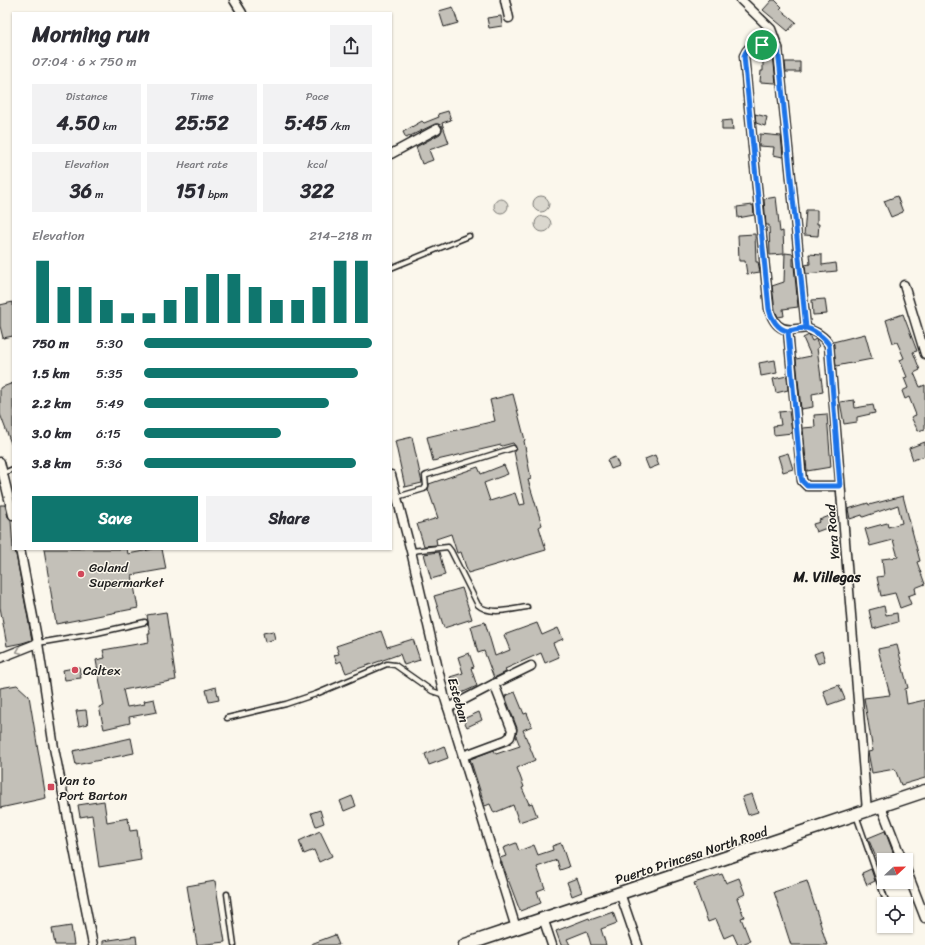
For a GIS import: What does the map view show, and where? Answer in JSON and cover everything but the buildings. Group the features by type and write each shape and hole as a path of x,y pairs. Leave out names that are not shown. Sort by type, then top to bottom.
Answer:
{"main road":[{"name":"Puerto Princesa North Road","path":"465,945 925,791"}],"street":[{"path":"234,0 241,12"},
{"path":"505,0 509,18"},
{"path":"742,0 771,29 778,48 806,328 788,331 774,321 769,309 744,56 749,48 755,45 778,48"},
{"path":"392,153 437,129"},
{"path":"904,285 925,354"},
{"name":"Yara Road","path":"806,328 822,337 829,345 840,486 861,813"},
{"path":"788,331 802,481 807,486 840,486"},
{"path":"0,462 12,511"},
{"name":"Esteban","path":"392,480 411,551 444,695 516,928"},
{"path":"20,550 38,643 54,748 93,945"},
{"path":"0,658 38,643"},
{"path":"448,708 531,666"},
{"path":"463,756 506,740 512,734 494,684"},
{"path":"881,806 899,853"},
{"path":"913,887 925,918"},
{"path":"620,892 638,945"},
{"path":"543,918 552,945"}],"lane":[{"path":"392,268 468,236"},
{"path":"394,491 424,489 426,486 425,476 427,475 513,448"},
{"path":"2,473 12,469"},
{"path":"411,551 448,547 478,605 482,608 493,611 527,607"},
{"path":"38,643 97,633 145,622"},
{"path":"227,718 286,704 316,694 387,664 395,665 432,691 444,695"},
{"path":"861,813 885,897"},
{"path":"228,894 234,945"}],"shaded area":[{"path":"541,196 548,201 549,204 544,211 541,212 534,207 533,204 538,197"},
{"path":"498,199 504,199 508,203 508,209 504,213 498,213 494,209 494,203"},
{"path":"540,216 546,216 551,221 549,230 546,232 540,232 535,227 535,221"}],"place":[{"name":"Goland Supermarket","path":"81,574"},
{"name":"Caltex","path":"75,670"},
{"name":"Van to Port Barton","path":"51,787"}],"district":[{"name":"M. Villegas","path":"827,577"}],"route":[{"path":"762,45 755,45 749,48 744,56 770,315 779,326 788,331 806,328 822,337 829,345 840,486 807,486 804,484 801,477 788,331 806,328 778,48 762,45"}]}
